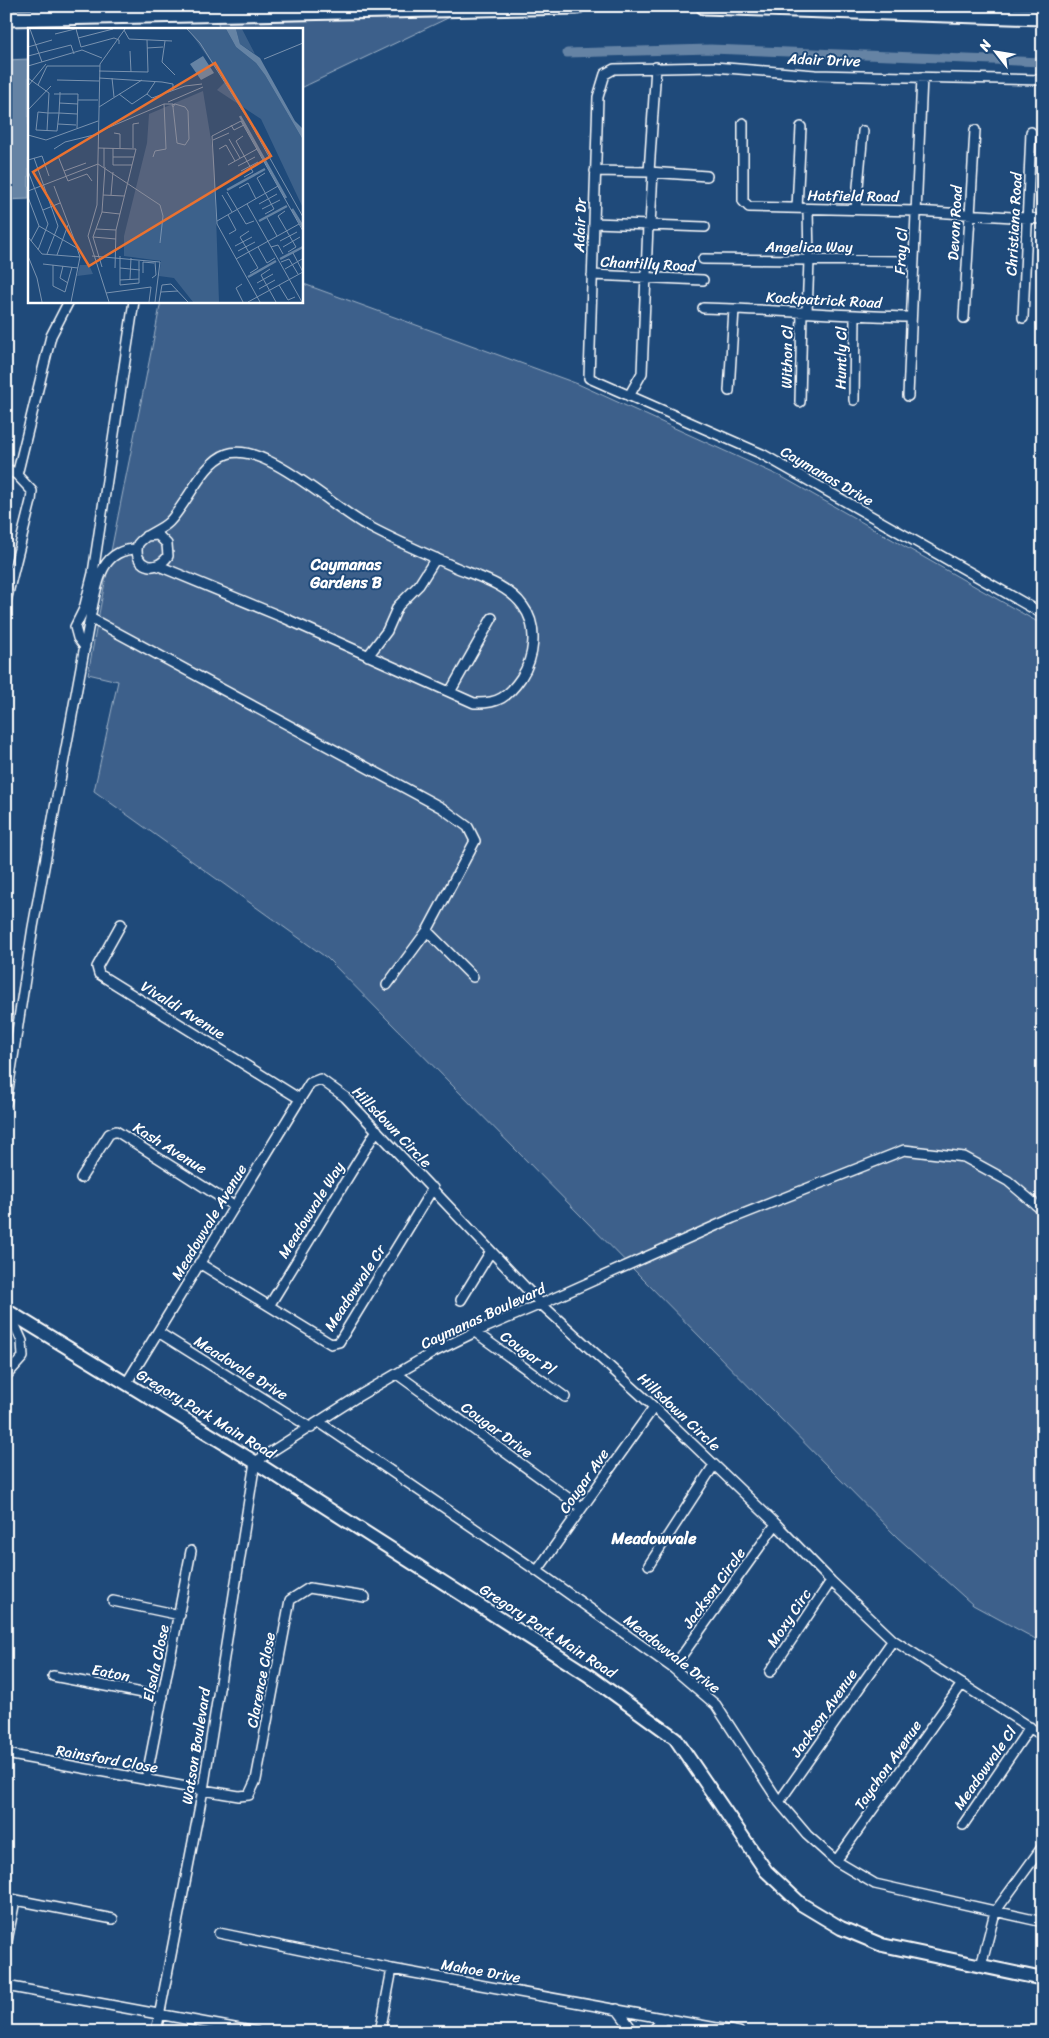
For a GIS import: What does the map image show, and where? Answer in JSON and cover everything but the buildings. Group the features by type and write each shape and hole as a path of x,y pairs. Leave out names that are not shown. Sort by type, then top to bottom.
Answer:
{"main road":[{"path":"6,18 577,6"},
{"path":"704,6 1043,16"}],"street":[{"path":"628,396 642,373 656,67"},
{"name":"Adair Drive","path":"605,74 614,69 714,67 815,75 1043,80"},
{"name":"Adair Dr","path":"589,378 598,97 605,74"},
{"name":"Fray Cl","path":"908,396 922,77"},
{"name":"Hatfield Road","path":"743,123 743,201 749,207 916,211 1043,219"},
{"path":"797,208 801,127"},
{"name":"Devon Road","path":"964,318 974,130"},
{"path":"856,209 863,131"},
{"name":"Christiana Road","path":"1023,318 1032,132"},
{"path":"595,171 707,176"},
{"name":"Withon Cl","path":"800,402 808,261 808,209"},
{"path":"594,223 705,227"},
{"name":"Angelica Way","path":"703,259 914,261"},
{"name":"Chantilly Road","path":"592,276 703,280"},
{"path":"17,474 51,336 68,302"},
{"path":"85,646 78,638 75,627 84,609 93,573 134,302"},
{"name":"Kockpatrick Road","path":"703,308 911,317"},
{"path":"729,391 734,309"},
{"name":"Huntly Cl","path":"854,400 855,316"},
{"name":"Caymanas Drive","path":"589,378 762,454 1043,614"},
{"path":"228,453 246,454 268,460 298,477 326,499 365,525 502,588 514,597 524,607 534,635 526,670 516,685 500,700 490,704 474,703 159,566 152,567 141,561 137,549 138,544 146,536 167,524 215,462 228,453"},
{"path":"6,468 17,474 32,491 32,501 6,602"},
{"path":"146,536 158,535 167,544 168,556 159,566"},
{"path":"6,1103 33,927 90,618 102,569 109,557 125,549 137,549"},
{"path":"368,656 387,631 398,606 419,585 436,558"},
{"path":"90,618 442,808 468,827 475,841 427,930 388,985"},
{"path":"450,692 492,618"},
{"name":"Vivaldi Avenue","path":"120,924 97,967 99,974 300,1099"},
{"path":"427,930 473,977"},
{"name":"Meadowvale Avenue","path":"126,1384 310,1083 320,1079"},
{"name":"Hillsdown Circle","path":"320,1079 345,1097 541,1304 654,1407 893,1640 1043,1736"},
{"name":"Meadowvale Way","path":"269,1306 377,1130"},
{"name":"Kash Avenue","path":"81,1178 109,1134 116,1131 234,1206"},
{"name":"Caymanas Boulevard","path":"255,1462 357,1397 434,1352 475,1332 733,1218 904,1150 964,1157 1008,1181 1043,1211"},
{"name":"Meadowvale Cr","path":"199,1263 331,1344 340,1342 433,1188"},
{"path":"461,1300 491,1251"},
{"path":"6,1376 23,1357 22,1341 7,1311"},
{"name":"Gregory Park Main Road","path":"7,1311 255,1462 588,1675 675,1738 766,1871 801,1904 841,1928 882,1945 1043,1979"},
{"name":"Meadovale Drive","path":"158,1332 311,1428"},
{"name":"Cougar Pl","path":"475,1332 565,1397"},
{"name":"Cougar Drive","path":"397,1374 582,1508"},
{"name":"Cougar Ave","path":"538,1571 654,1407"},
{"name":"Meadowvale Drive","path":"319,1422 538,1571 673,1668 716,1705 779,1802 807,1835 836,1862 875,1884 1043,1922"},
{"name":"Watson Boulevard","path":"156,2032 203,1790 255,1462"},
{"path":"649,1565 714,1465"},
{"name":"Jackson Circle","path":"673,1668 776,1524"},
{"name":"Elsala Close","path":"146,1780 180,1615 191,1551"},
{"name":"Moxy Circ","path":"770,1672 831,1581"},
{"name":"Clarence Close","path":"203,1790 239,1796 249,1795 256,1780 290,1600 309,1588 365,1597"},
{"path":"113,1601 180,1615"},
{"name":"Jackson Avenue","path":"779,1802 893,1640"},
{"name":"Eaton","path":"53,1676 163,1697"},
{"name":"Taychon Avenue","path":"836,1862 962,1684"},
{"name":"Meadowvale Cl","path":"963,1824 1030,1727"},
{"name":"Rainsford Close","path":"6,1754 203,1790"},
{"path":"981,1966 995,1912 1043,1846"},
{"path":"6,1946 10,1899 113,1919"},
{"name":"Mahoe Drive","path":"219,1933 392,1969 739,2032"},
{"path":"380,2032 392,1969"},
{"path":"6,1986 256,2032"},
{"path":"617,2009 634,2032"},
{"path":"651,2032 665,2018"}],"shaded area":[{"path":"215,6 473,6 302,88 302,28 219,28"},
{"path":"28,59 28,199 6,200 6,60"},
{"path":"302,283 578,384 784,478 1043,625 1043,1643 973,1605 897,1537 327,958 94,791 118,681 88,674 161,302 302,302"}],"waterway":[{"path":"567,53 710,49 1043,62"}],"district":[{"name":"Caymanas Gardens B","path":"346,573"},
{"name":"Meadowvale","path":"654,1538"}]}
